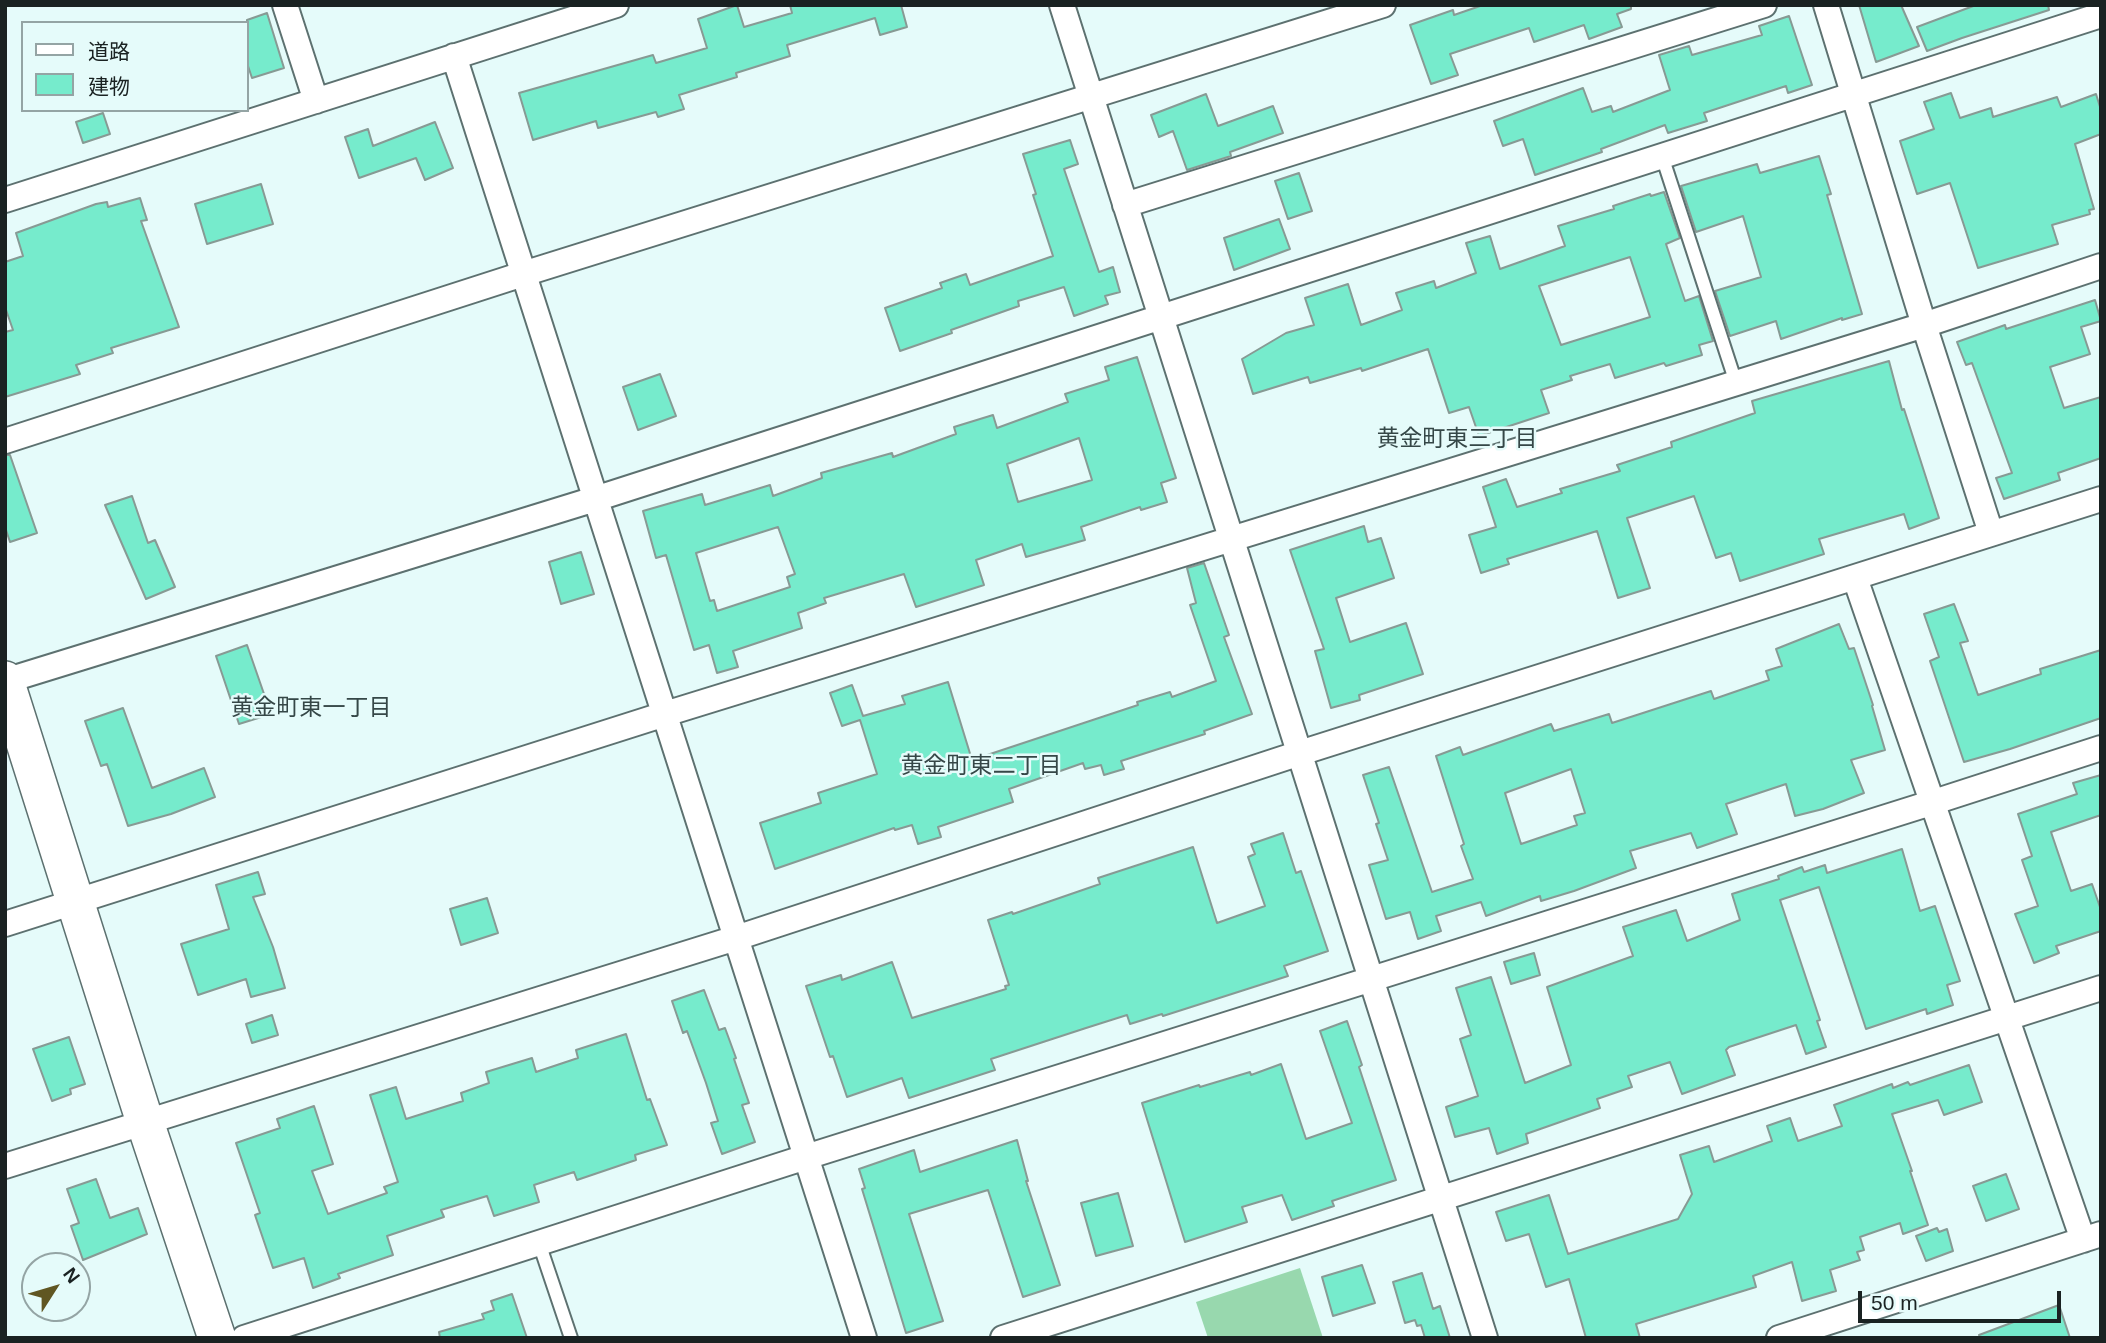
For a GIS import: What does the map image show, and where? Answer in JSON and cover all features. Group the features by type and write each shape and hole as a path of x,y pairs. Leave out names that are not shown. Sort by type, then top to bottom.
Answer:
{"street":[{"path":"285,5 316,101"},
{"path":"1062,5 1485,1338"},
{"path":"5,441 523,274 1383,5"},
{"path":"1125,205 1764,5"},
{"path":"1826,5 1991,533"},
{"path":"5,200 602,7"},
{"path":"217,1338 145,1122 5,680 595,499 2101,15"},
{"path":"454,56 864,1338"},
{"path":"5,924 664,714 1924,325 2101,266"},
{"path":"5,1166 736,938 1300,753 2101,499"},
{"path":"1779,1338 2092,1237 2007,1018 1855,578"},
{"path":"244,1338 806,1157 2101,748"},
{"path":"1003,1338 2101,988"}],"lane":[{"path":"1662,156 1736,383"},
{"path":"539,1243 571,1338"}],"green space":[{"path":"1300,1268 1323,1338 1208,1338 1196,1302"}],"building":[{"path":"737,5 744,27 792,13 790,5 901,5 907,27 880,35 875,18 787,45 790,56 736,73 737,77 679,95 684,109 658,117 656,112 598,128 596,121 533,140 519,93 653,55 656,63 707,48 698,19"},
{"path":"1483,5 1631,5 1631,9 1617,14 1622,27 1589,39 1584,25 1534,42 1529,28 1450,54 1458,75 1431,84 1410,25 1453,10 1454,15"},
{"path":"1859,5 1901,5 1919,46 1876,62"},
{"path":"1976,5 2048,5 2049,10 1927,51 1917,27"},
{"path":"267,13 284,68 252,78 248,66 247,20"},
{"path":"1789,16 1812,85 1788,93 1786,86 1704,113 1707,121 1668,133 1665,125 1601,149 1602,152 1535,175 1523,139 1503,146 1494,121 1583,88 1592,112 1611,106 1613,112 1670,90 1659,55 1689,46 1692,55 1762,35 1759,26"},
{"path":"1951,93 1960,118 1991,108 1993,117 2057,97 2061,107 2096,94 2101,110 2101,134 2075,144 2094,209 2089,210 2090,214 2052,225 2058,244 1978,268 1950,183 1917,194 1900,141 1934,129 1924,102"},
{"path":"1206,94 1218,126 1273,106 1283,133 1230,152 1231,156 1187,170 1173,131 1159,137 1151,115"},
{"path":"103,113 110,134 83,143 76,122"},
{"path":"435,122 453,168 425,180 416,158 359,178 345,137 368,129 373,146"},
{"path":"1070,140 1078,164 1064,169 1099,272 1113,267 1120,292 1105,296 1108,304 1074,316 1064,287 1018,301 1019,306 900,351 885,308 942,288 940,283 966,274 970,285 1053,256 1023,154"},
{"path":"1819,156 1831,194 1827,195 1862,314 1781,339 1776,321 1730,336 1715,291 1761,277 1743,216 1696,232 1681,186 1757,164 1760,173"},
{"path":"1299,173 1312,211 1288,219 1275,181"},
{"path":"261,184 273,224 207,244 195,204"},
{"path":"1664,192 1680,238 1666,244 1685,301 1699,296 1713,341 1699,345 1702,355 1615,378 1610,364 1570,376 1572,380 1541,390 1549,413 1479,436 1469,407 1449,413 1428,349 1362,371 1361,368 1310,383 1308,377 1253,394 1242,359 1286,333 1314,325 1305,298 1348,284 1361,325 1402,310 1396,293 1434,281 1436,288 1476,273 1466,243 1490,236 1500,269 1565,246 1558,226 1614,209 1613,206 1650,194 1651,196","holes":["1630,257 1650,317 1561,345 1539,286"]},
{"path":"140,198 147,220 141,221 179,327 111,348 113,353 76,365 80,374 5,397 5,332 13,330 5,307 5,262 23,256 16,233 96,204 107,202 108,207"},
{"path":"1279,219 1290,249 1234,270 1224,238"},
{"path":"2095,300 2101,321 2081,327 2090,354 2050,367 2064,408 2101,397 2101,458 2058,473 2060,480 2004,499 1996,478 2012,473 1972,363 1966,365 1957,342 2005,325 2006,329"},
{"path":"1137,357 1176,478 1161,483 1167,502 1141,510 1140,507 1081,527 1085,540 1026,557 1022,544 976,560 984,585 916,607 904,574 824,598 826,603 798,613 802,628 733,651 738,667 717,673 709,645 694,650 666,555 656,558 643,511 702,494 705,505 770,485 773,496 822,478 821,473 892,453 893,457 956,434 954,427 993,415 997,428 1068,402 1065,394 1109,380 1105,367","holes":["1079,438 1092,480 1018,502 1007,464","778,527 795,574 787,577 790,587 717,611 714,600 710,601 696,553"]},
{"path":"1889,361 1902,410 1904,409 1939,518 1909,529 1904,514 1819,539 1824,554 1740,581 1731,553 1716,558 1694,496 1627,518 1650,588 1618,598 1597,531 1507,559 1509,564 1481,573 1469,535 1496,527 1483,487 1506,479 1517,507 1562,493 1560,489 1620,471 1617,465 1672,447 1671,442 1755,413 1752,401"},
{"path":"660,374 676,416 638,430 623,387"},
{"path":"5,455 10,455 37,533 10,542 5,527"},
{"path":"132,496 148,543 155,540 175,587 146,599 105,505"},
{"path":"1364,526 1368,542 1381,538 1394,578 1336,598 1350,642 1406,623 1423,674 1359,695 1360,700 1331,708 1315,651 1324,649 1290,550"},
{"path":"581,552 594,594 561,604 549,562"},
{"path":"1204,563 1229,635 1224,637 1252,714 1204,731 1205,734 1121,761 1124,769 1104,775 1101,765 1085,769 1083,763 1009,789 1013,802 938,827 941,837 918,844 912,825 895,830 894,828 775,869 760,823 821,803 818,793 877,774 860,720 842,726 830,693 852,685 863,716 905,704 902,696 948,682 972,760 1138,705 1137,702 1170,692 1172,697 1216,681 1190,605 1196,603 1187,568"},
{"path":"1954,604 1968,641 1960,643 1978,695 2041,674 2040,669 2101,650 2101,718 1964,762 1930,661 1939,657 1924,614"},
{"path":"1839,624 1849,649 1854,648 1885,750 1851,760 1864,793 1823,809 1795,816 1786,784 1726,804 1737,834 1697,848 1691,833 1630,851 1636,868 1574,891 1541,901 1540,896 1486,916 1481,902 1436,916 1441,931 1418,939 1410,912 1386,919 1369,865 1388,860 1363,775 1389,767 1432,892 1473,879 1436,756 1460,747 1463,755 1551,724 1554,731 1609,714 1612,723 1711,691 1714,699 1769,680 1766,671 1782,666 1776,649","holes":["1571,769 1585,813 1574,816 1577,825 1521,844 1505,793"]},
{"path":"247,645 271,714 239,724 216,656"},
{"path":"123,708 152,788 204,768 215,797 171,814 128,826 107,764 101,766 85,721"},
{"path":"2101,775 2101,815 2051,832 2071,891 2092,884 2101,910 2101,931 2056,946 2059,953 2034,963 2015,914 2038,906 2022,860 2032,856 2018,814 2077,794 2073,783"},
{"path":"1283,833 1296,873 1301,871 1328,951 1284,966 1288,976 1163,1016 1162,1014 1130,1024 1127,1015 1086,1028 991,1059 995,1070 909,1098 902,1078 847,1097 806,986 841,975 842,980 892,962 912,1018 1006,989 1005,986 1009,985 988,920 1100,884 1098,878 1193,847 1217,923 1265,906 1248,857 1255,854 1251,844"},
{"path":"1902,849 1920,911 1935,906 1960,981 1947,985 1953,1005 1927,1014 1926,1009 1866,1029 1819,887 1780,900 1820,1020 1817,1021 1826,1047 1806,1054 1796,1025 1729,1047 1726,1050 1735,1075 1682,1094 1670,1062 1628,1076 1632,1087 1597,1099 1600,1108 1526,1134 1528,1143 1497,1154 1489,1128 1455,1137 1446,1107 1478,1096 1460,1039 1471,1035 1456,988 1491,977 1525,1083 1571,1065 1547,987 1633,956 1623,927 1676,910 1687,941 1740,920 1732,894 1779,879 1778,876 1802,867 1804,872 1825,865 1827,873"},
{"path":"258,872 265,894 253,897 273,947 285,988 251,997 246,979 198,995 181,944 229,929 216,885"},
{"path":"487,898 498,933 461,945 450,909"},
{"path":"1534,953 1540,975 1511,984 1504,962"},
{"path":"704,990 719,1030 725,1028 736,1058 734,1059 749,1103 742,1105 755,1142 722,1154 711,1123 718,1121 706,1083 687,1031 683,1033 672,1001"},
{"path":"272,1015 278,1035 252,1043 246,1024"},
{"path":"1347,1021 1396,1180 1332,1201 1334,1206 1292,1220 1282,1195 1242,1207 1247,1222 1185,1242 1142,1103 1199,1085 1200,1087 1250,1072 1251,1075 1281,1064 1306,1139 1352,1123 1320,1031"},
{"path":"626,1034 647,1100 650,1099 667,1145 635,1155 636,1160 577,1180 574,1172 534,1185 539,1202 494,1216 487,1196 441,1210 444,1217 387,1236 393,1255 338,1274 340,1278 313,1288 304,1258 273,1268 255,1215 260,1213 236,1143 280,1128 277,1119 314,1106 333,1164 312,1171 328,1214 387,1193 384,1187 398,1182 370,1095 396,1087 406,1119 463,1101 461,1093 489,1083 486,1072 532,1058 536,1072 578,1058 576,1050"},
{"path":"69,1037 85,1084 70,1089 71,1094 52,1101 33,1049"},
{"path":"1969,1065 1982,1102 1944,1115 1938,1100 1892,1114 1928,1225 1903,1234 1900,1223 1860,1237 1864,1250 1857,1252 1860,1260 1830,1270 1836,1291 1802,1301 1792,1262 1753,1276 1756,1287 1636,1324 1640,1338 1586,1338 1569,1279 1546,1287 1529,1234 1506,1241 1496,1212 1549,1195 1568,1254 1678,1219 1692,1194 1680,1155 1709,1146 1714,1162 1772,1141 1767,1126 1790,1118 1798,1141 1842,1126 1834,1105 1892,1084 1893,1088 1908,1082 1910,1085"},
{"path":"1017,1140 1026,1181 1060,1285 1023,1297 988,1190 909,1214 943,1321 906,1333 862,1189 865,1188 859,1169 914,1150 920,1172"},
{"path":"2006,1174 2019,1209 1986,1221 1973,1186"},
{"path":"96,1179 110,1218 138,1208 147,1234 91,1257 91,1252 80,1252 71,1226 79,1223 67,1189"},
{"path":"1118,1193 1133,1246 1096,1256 1081,1203"},
{"path":"1937,1228 1939,1232 1947,1229 1953,1251 1926,1261 1916,1236"},
{"path":"1362,1265 1375,1303 1333,1316 1322,1277"},
{"path":"1422,1273 1433,1309 1440,1306 1450,1338 1425,1338 1421,1325 1417,1326 1415,1320 1405,1323 1393,1282"},
{"path":"512,1294 527,1338 440,1338 439,1332 484,1319 482,1314 494,1310 491,1301"},
{"path":"2059,1305 2070,1338 1980,1338 1979,1335"}],"district":[{"name":"黄金町東三丁目","path":"1457,440"},
{"name":"黄金町東一丁目","path":"311,709"},
{"name":"黄金町東二丁目","path":"981,767"}]}
